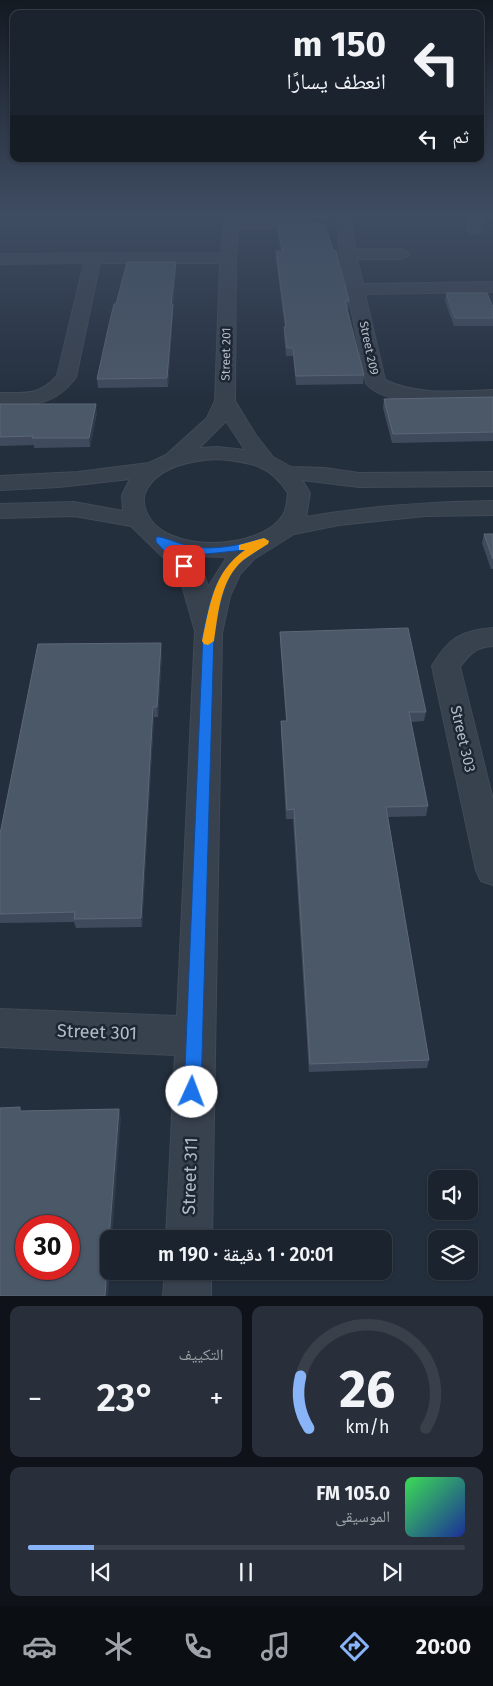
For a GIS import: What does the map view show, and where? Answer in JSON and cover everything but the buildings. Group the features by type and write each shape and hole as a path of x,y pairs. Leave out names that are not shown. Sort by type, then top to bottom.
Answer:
{"street":[{"path":"0,400 40,399 57,389 66,377 89,276"},
{"name":"Street 201","path":"165,464 216,420 225,401 228,276"},
{"name":"Street 209","path":"353,276 376,383 396,393 424,396 493,396"},
{"path":"356,289 493,287"},
{"name":"Street 201","path":"225,401 246,436 276,467"},
{"path":"0,483 53,482 116,475 199,454 218,453 245,455 276,467 359,480 493,479"},
{"path":"165,464 139,482 133,491 131,508 136,520 160,540 186,548 206,551 238,549 264,541 285,528 296,516 299,494 276,467"},
{"path":"285,528 339,518 425,509 493,508"},
{"path":"0,510 74,509 136,520"},
{"name":"Street 311","path":"160,540 175,555 192,577 208,633"},
{"name":"Street 311","path":"189,1230 208,633 216,597 225,578 236,561 264,541"},
{"name":"Street 303","path":"493,637 477,638 461,645 446,666 493,870"},
{"name":"Street 301","path":"0,1028 194,1036"},
{"path":"187,1296 188,1280"}],"slow traffic":[{"path":"208,641 216,597 225,578 236,561 264,541 242,548"}],"route":[{"path":"184,566 160,540 186,548 206,551 238,549 264,541 236,561 225,578 216,597 208,633 192,1092"}]}
